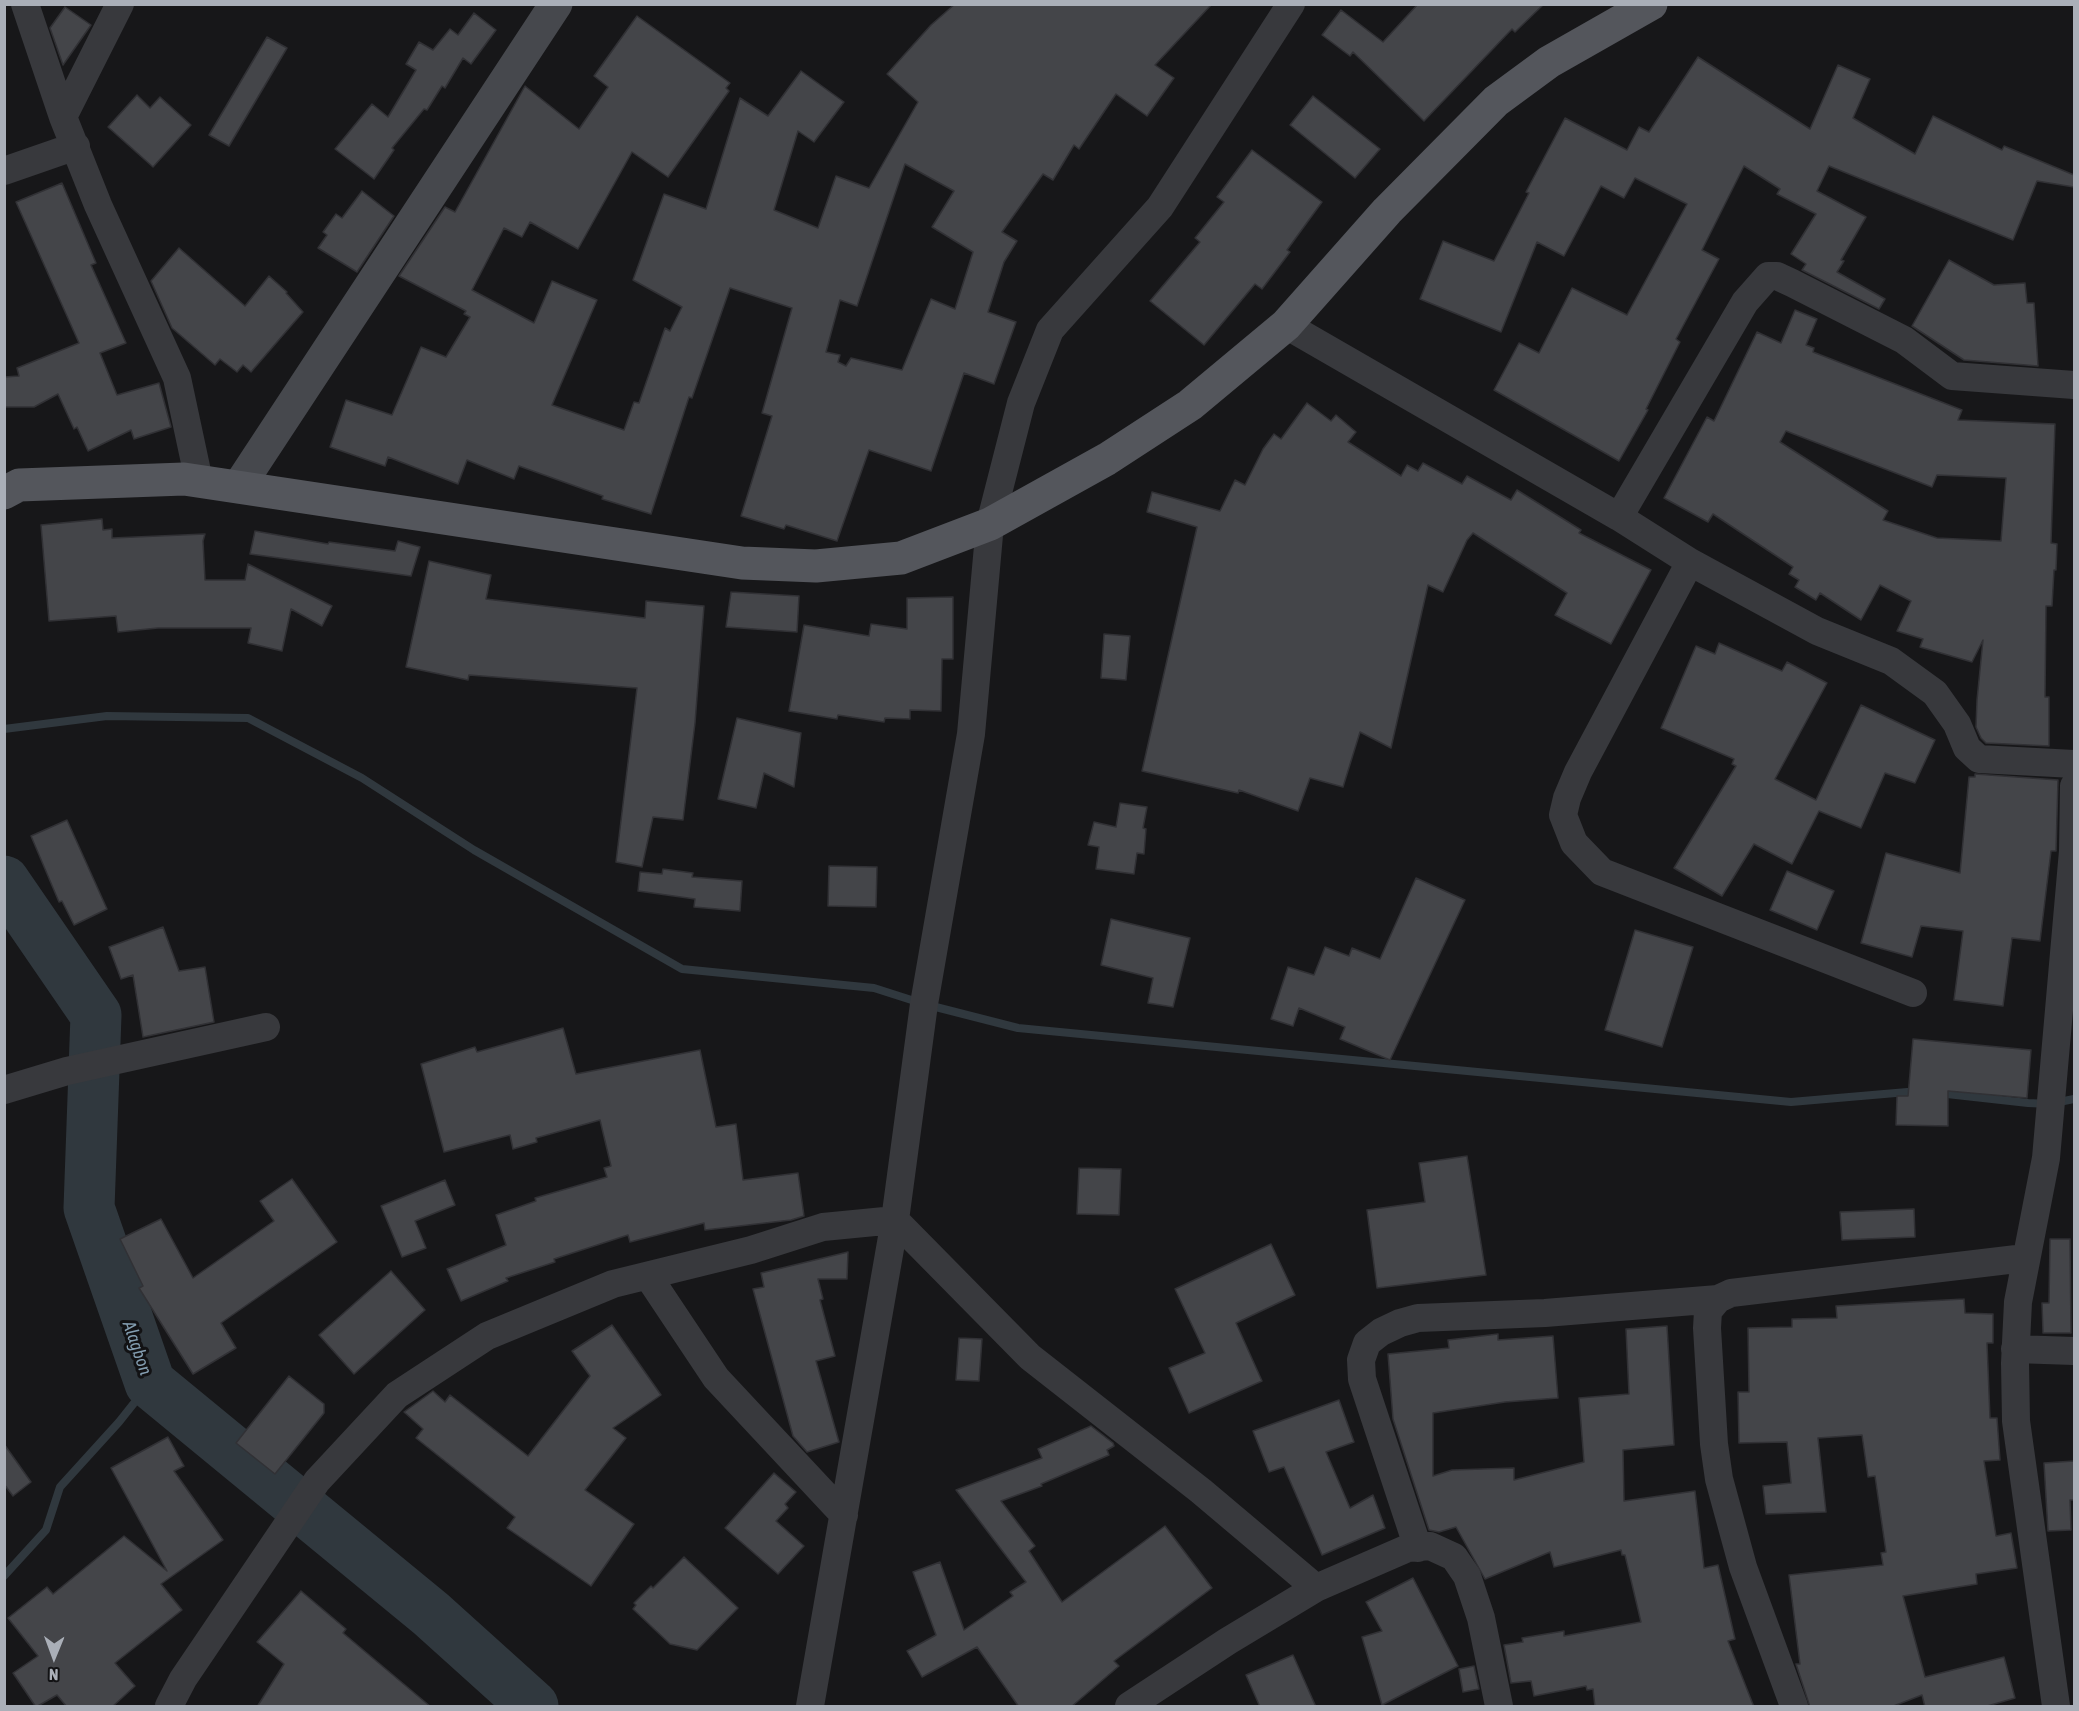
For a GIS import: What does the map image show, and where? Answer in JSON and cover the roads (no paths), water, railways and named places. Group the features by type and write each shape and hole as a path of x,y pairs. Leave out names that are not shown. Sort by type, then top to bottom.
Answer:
{"main road":[{"path":"4,493 19,485 184,479 742,563 816,566 900,558 990,524 1107,459 1190,405 1286,325 1387,211 1496,101 1550,62 1651,4"}],"street":[{"path":"25,4 63,117 98,205 177,378 199,481"},
{"path":"63,117 120,4"},
{"path":"810,1707 895,1220 924,1004 971,734 990,524 1021,404 1050,330 1160,207 1291,4"},
{"path":"239,486 553,6"},
{"path":"4,171 76,146"},
{"path":"1619,517 1745,302 1768,276 1777,276 1792,283 1904,340 1952,376 2074,385"},
{"path":"1286,325 1619,517 1690,562 1817,631 1891,661 1935,693 1957,724 1967,748 1979,759 2074,764"},
{"path":"1690,562 1578,772 1567,798 1563,815 1574,843 1602,872 1913,993"},
{"path":"2056,1707 2016,1421 2015,1349 2018,1302 2025,1258 2046,1158 2073,851 2074,786"},
{"path":"4,1090 67,1071 266,1028"},
{"path":"169,1707 183,1679 317,1481 397,1395 487,1336 613,1284 751,1251 823,1227 895,1220"},
{"path":"895,1220 1030,1357 1201,1491 1316,1588"},
{"path":"1418,1548 1362,1379 1361,1360 1367,1344 1382,1332 1418,1318 1545,1312 1718,1299 1731,1293 2025,1258"},
{"path":"648,1276 716,1378 844,1515"},
{"path":"1718,1299 1708,1311 1707,1328 1714,1444 1719,1479 1743,1567 1794,1707"},
{"path":"2015,1349 2074,1351"},
{"path":"1129,1707 1228,1641 1316,1588 1408,1548 1430,1546 1454,1557 1467,1576 1481,1618 1499,1707"}],"waterway":[{"path":"4,729 107,716 248,718 362,778 474,850 682,969 874,988 924,1004 1018,1028 1791,1102 1919,1091"},
{"name":"Alagbon","path":"4,881 96,1015 89,1208 150,1383 431,1614 533,1706"},
{"path":"1938,1093 2049,1104 2074,1099"},
{"path":"4,1576 46,1530 60,1487 119,1422 150,1383"}]}
